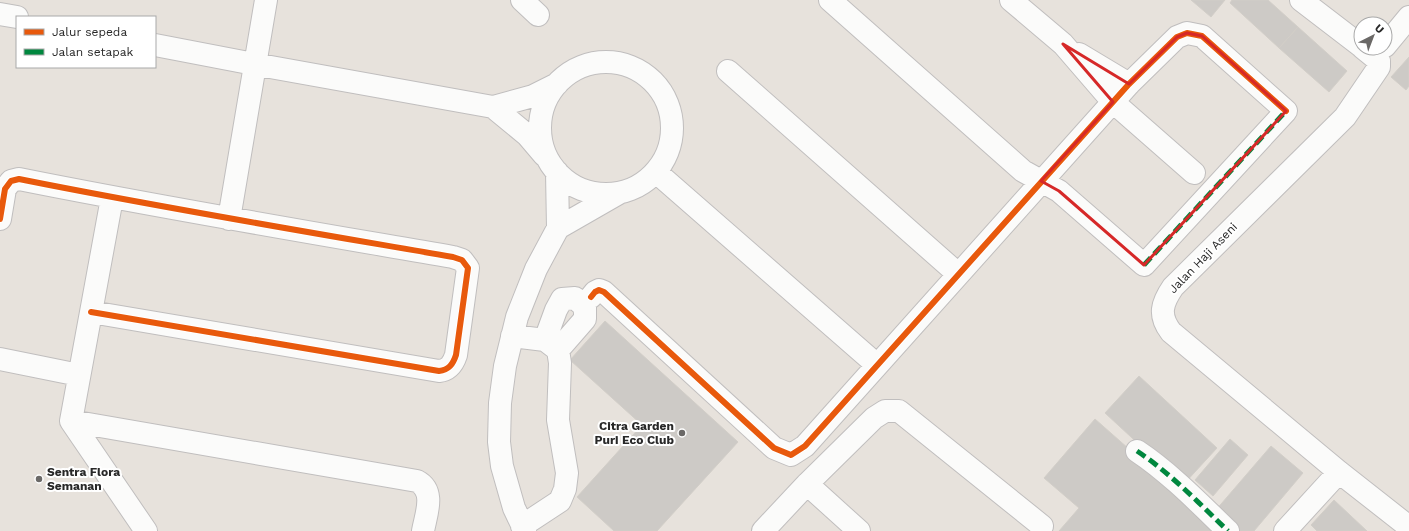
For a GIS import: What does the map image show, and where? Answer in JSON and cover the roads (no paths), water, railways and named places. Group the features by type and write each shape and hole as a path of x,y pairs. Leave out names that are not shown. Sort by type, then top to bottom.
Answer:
{"street":[{"path":"229,219 266,0"},
{"path":"522,0 538,15"},
{"path":"591,297 595,292 600,290 604,292 774,448 791,455 805,446 1041,181 1129,84 1177,37 1187,33 1202,36 1286,111 1144,265 1059,191 1041,181 1023,171 830,0"},
{"path":"1011,0 1063,44 1113,102 1194,173"},
{"path":"1301,0 1353,35"},
{"path":"0,14 16,17"},
{"path":"1393,32 1409,17"},
{"path":"1063,44 1129,84"},
{"path":"156,45 492,107 533,96 557,84"},
{"name":"Jalan Haji Aseni","path":"1339,472 1171,332 1164,323 1163,313 1165,299 1173,287 1345,117 1379,67 1377,56"},
{"path":"512,336 552,345 560,363 558,420 567,473 565,488 560,501 524,529 507,485 502,466 499,421 501,387 512,336 517,317 536,269 558,228 620,193 633,189 645,182 664,162 672,135 672,121 669,108 663,95 645,74 626,65 606,62 592,63 579,67 567,74 548,95 541,116 540,135 543,148 553,167 558,228"},
{"path":"728,71 958,274"},
{"path":"492,107 527,135 567,182 585,190 606,194 620,193"},
{"path":"656,172 877,365"},
{"path":"0,219 5,188 11,181 16,179 229,219 453,256 462,260 468,268 456,355 452,365 445,370 439,371 91,312"},
{"path":"112,198 71,421 146,531"},
{"path":"0,359 79,375"},
{"path":"763,531 807,484 874,418 885,411 899,411 1042,526"},
{"path":"71,421 417,481 422,483 427,490 429,498 423,531"},
{"path":"1137,450 1153,461 1228,531"},
{"path":"1285,531 1339,472 1409,527"},
{"path":"807,484 859,531"}],"place":[{"name":"Citra Garden Puri Eco Club","path":"682,433"},
{"name":"Sentra Flora Semanan","path":"39,479"}]}
